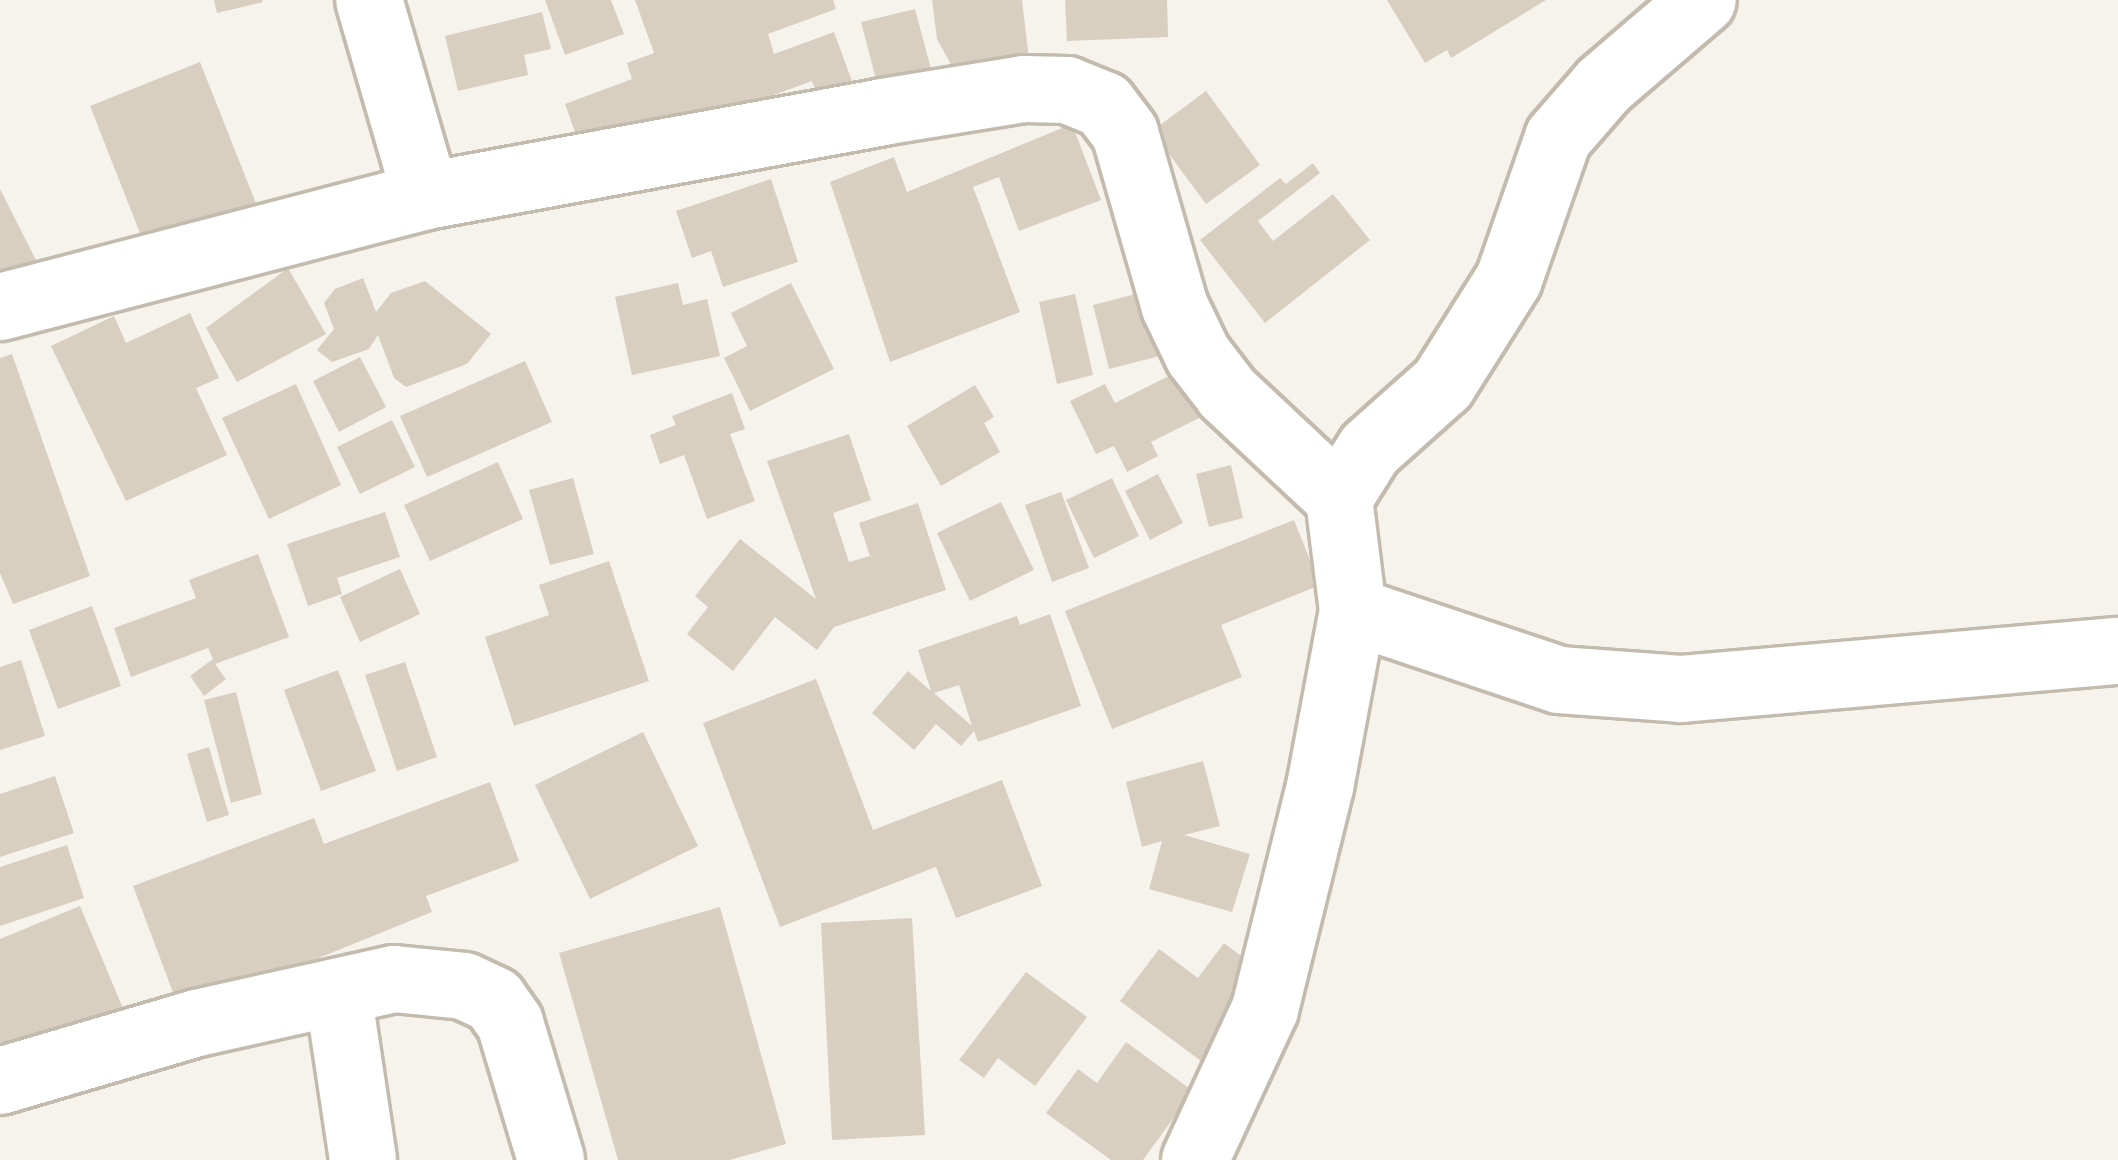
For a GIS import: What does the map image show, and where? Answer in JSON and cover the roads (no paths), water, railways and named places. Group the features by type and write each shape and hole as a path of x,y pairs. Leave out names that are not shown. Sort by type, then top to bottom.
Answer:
{"street":[{"path":"369,0 426,196"},
{"path":"1195,1160 1265,1009 1353,611 1338,537 1340,498 1370,449 1443,383 1509,279 1558,138 1604,85 1703,0"},
{"path":"0,307 426,196 882,112 1024,89 1067,90 1104,105 1125,133 1174,307 1198,355 1228,394 1340,498"},
{"path":"1353,611 1559,680 1681,689 2118,651"},
{"path":"0,1081 394,979 464,986 494,1000 510,1023 551,1160"},
{"path":"338,992 363,1160"}]}
